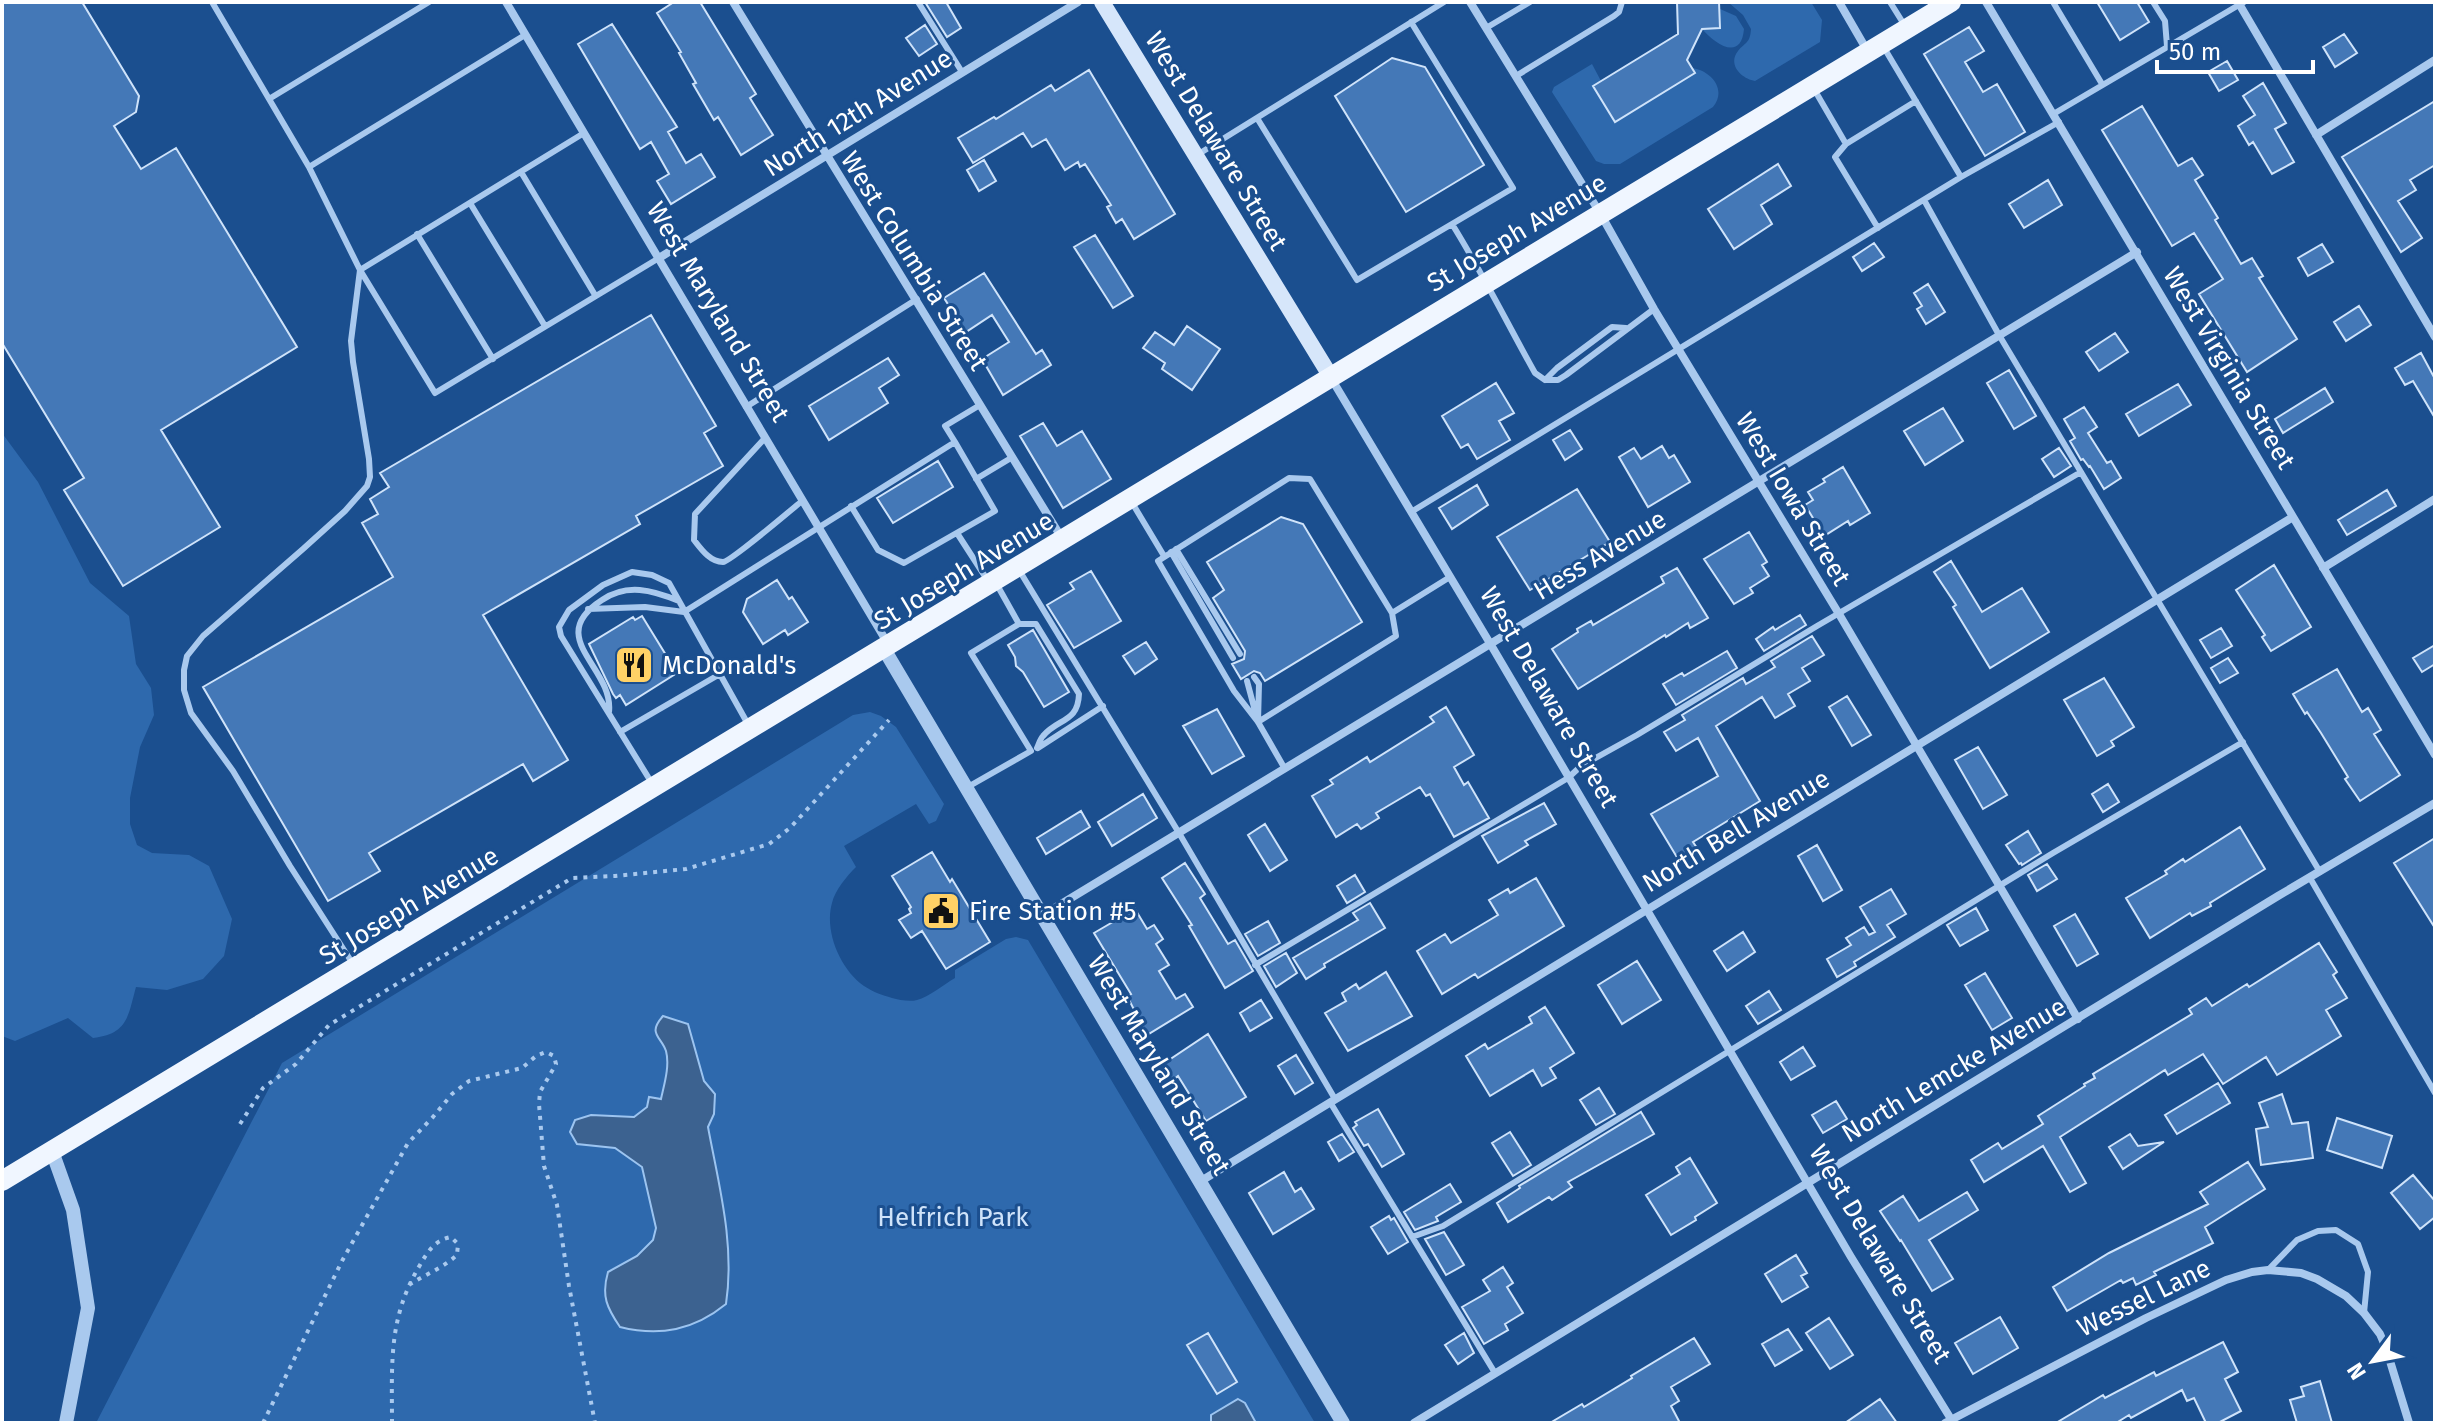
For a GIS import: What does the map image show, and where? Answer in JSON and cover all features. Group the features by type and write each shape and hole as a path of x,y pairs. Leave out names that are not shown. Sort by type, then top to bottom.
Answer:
{"main road":[{"name":"West Delaware Street","path":"1102,2 1331,377"},
{"name":"St Joseph Avenue","path":"2,1181 1951,2"}],"street":[{"name":"West Maryland Street","path":"506,2 802,501 966,788 1343,1423"},
{"name":"West Columbia Street","path":"733,2 1063,540"},
{"name":"North 12th Avenue","path":"659,258 1078,2"},
{"name":"West Iowa Street","path":"1470,2 1600,213 1654,309 1839,614 2078,1019"},
{"path":"1839,2 1875,48"},
{"name":"West Virginia Street","path":"1986,2 2435,755"},
{"path":"2240,3 2435,337"},
{"path":"2316,135 2435,60"},
{"name":"Hess Avenue","path":"1043,915 2137,252"},
{"name":"West Delaware Street","path":"1331,377 1948,1421"},
{"path":"2323,568 2435,499"},
{"name":"North Bell Avenue","path":"1201,1181 2293,517"},
{"name":"North Lemcke Avenue","path":"1414,1423 2435,803"},
{"path":"52,1151 73,1210 88,1308 66,1423"},
{"name":"Wessel Lane","path":"1948,1421 2146,1318 2226,1280 2252,1272 2301,1273 2346,1296 2364,1313"},
{"path":"2364,1313 2386,1348 2409,1423"}],"lane":[{"path":"212,2 309,167 360,270 435,393 659,258"},
{"path":"269,99 429,2"},
{"path":"918,2 962,72"},
{"path":"1197,155 1444,2"},
{"path":"1486,28 1530,2"},
{"path":"1516,76 1614,16 1622,2"},
{"path":"1890,2 1906,29"},
{"path":"2053,2 2102,84"},
{"path":"2153,2 2165,21 2167,46"},
{"path":"1411,512 2057,118 2102,84 2240,3"},
{"path":"1257,118 1357,280 1513,188 1411,22"},
{"path":"309,167 525,35"},
{"path":"1875,48 1916,101 1961,177"},
{"path":"1812,86 1846,144"},
{"path":"1878,228 1835,157 1846,144 1916,101"},
{"path":"360,270 584,133"},
{"path":"521,172 595,295"},
{"path":"1924,200 1999,335 2320,872"},
{"path":"470,203 545,326"},
{"path":"1452,224 1535,373 1545,380 1558,380 1566,375 1654,309"},
{"path":"417,234 493,359"},
{"path":"356,968 233,771 191,713 184,690 184,670 187,656 203,636 345,511 367,486 369,459 351,341 360,270"},
{"path":"746,407 917,299"},
{"path":"1545,380 1612,327 1628,328"},
{"path":"851,506 878,550 904,563 995,511 945,426 980,405"},
{"path":"765,438 695,514 694,540 707,556 722,562 732,559 802,501"},
{"path":"588,609 645,607 684,612 955,442"},
{"path":"976,479 1011,458"},
{"path":"1255,965 1568,778 1581,766 2081,472"},
{"path":"1167,555 1289,478 1310,479 1392,613 1396,636 1258,722"},
{"path":"1130,500 1237,656"},
{"path":"957,533 1019,624"},
{"path":"1167,555 1234,691 1258,722 1285,769"},
{"path":"1017,567 1179,833 1412,1237 1495,1373"},
{"path":"655,788 561,636 559,627 569,610 603,585 632,572 652,575 669,583 751,730"},
{"path":"1392,613 1450,577"},
{"path":"609,714 608,693 578,637 577,626 588,609 611,593 630,588 655,592 679,601"},
{"path":"1019,624 1036,624 1079,694 1079,705 1074,713 1044,735 1034,750 971,653 1019,624"},
{"path":"620,732 720,674"},
{"path":"1254,677 1259,684 1258,722"},
{"path":"1247,681 1258,722"},
{"path":"966,788 1103,706"},
{"path":"1412,1237 1443,1226 1729,1050 2243,742"},
{"path":"2310,878 2435,1093"},
{"path":"2268,1270 2297,1240 2318,1231 2336,1230 2358,1244 2368,1272 2364,1313"}],"path":[{"path":"240,1124 263,1088 296,1064 329,1025 572,878 686,869 769,844 790,828 889,720"},
{"path":"263,1423 336,1273 408,1143 452,1094 469,1081 522,1068 546,1052 554,1056 556,1064 540,1092 544,1166 557,1205 595,1423"},
{"path":"392,1423 396,1319 406,1287 427,1253 440,1239 451,1237 458,1244 457,1255 445,1266 425,1273 406,1287"}],"green space":[{"path":"1728,2 1811,2 1822,20 1820,42 1755,81 1750,80 1741,74 1734,61 1748,40 1751,29 1743,15"},
{"path":"1720,9 1736,16 1744,29 1738,45 1727,47 1720,44 1702,29 1720,28"},
{"path":"1592,64 1601,81 1593,86 1616,122 1695,73 1692,68 1706,73 1715,82 1717,101 1713,107 1620,164 1604,164 1596,161 1552,92 1554,87"},
{"path":"2,433 38,482 90,583 129,616 136,664 151,688 154,715 140,747 130,798 130,824 137,845 152,853 189,855 209,866 232,919 224,956 203,979 167,990 136,987 128,1015 120,1028 93,1038 68,1018 15,1041 2,1036"},
{"name":"Helfrich Park","path":"870,712 896,727 944,804 936,821 929,824 916,804 844,846 856,867 836,893 830,914 832,937 841,960 855,979 867,988 892,998 914,1001 955,978 955,970 1006,939 1016,937 1028,940 1315,1423 96,1423 282,1063 853,715"}],"shaded area":[{"path":"663,1016 688,1024 704,1081 715,1094 714,1114 708,1127 727,1237 728,1282 726,1304 714,1313 676,1329 649,1331 620,1327 605,1295 608,1272 637,1256 653,1240 656,1228 642,1167 615,1148 577,1144 570,1132 575,1120 591,1115 634,1117 647,1107 649,1097 661,1099 667,1057 656,1027"},
{"path":"1238,1399 1245,1403 1256,1423 1211,1423 1211,1415"}],"building":[{"path":"2,2 82,2 139,96 136,112 114,126 141,169 176,148 297,347 161,430 220,527 123,586 64,490 84,478 2,343"},
{"path":"674,2 700,2 756,94 750,98 773,135 741,155 718,117 714,120 693,84 696,83 681,52 657,13"},
{"path":"925,2 946,2 961,28 947,37"},
{"path":"1677,2 1719,2 1720,28 1702,29 1687,60 1695,73 1615,122 1593,86 1678,34"},
{"path":"2097,2 2137,2 2149,22 2120,40"},
{"path":"612,24 677,127 668,132 686,163 701,154 715,177 671,204 657,181 669,174 651,142 640,149 578,44"},
{"path":"925,25 937,44 919,56 906,38"},
{"path":"1969,27 1984,51 1965,62 1983,92 1997,84 2025,132 1985,156 1924,54"},
{"path":"2344,34 2357,53 2335,67 2323,47"},
{"path":"1392,58 1425,67 1484,165 1406,212 1335,96"},
{"path":"2227,61 2238,80 2219,91 2208,72"},
{"path":"1089,70 1175,214 1134,239 1122,219 1116,223 1107,207 1111,205 1085,164 1080,167 1078,162 1065,170 1046,139 1032,147 1023,133 973,163 958,138 1051,85 1055,91"},
{"path":"2263,83 2286,123 2275,129 2294,162 2272,174 2253,142 2249,145 2238,126 2255,115 2243,96"},
{"path":"2435,101 2435,165 2410,180 2416,190 2398,201 2422,238 2401,252 2342,157"},
{"path":"2142,106 2178,166 2192,158 2203,175 2195,180 2218,218 2215,220 2241,264 2252,258 2263,276 2259,278 2297,339 2247,372 2199,294 2223,279 2194,233 2172,246 2102,130"},
{"path":"984,160 996,181 979,191 967,170"},
{"path":"1778,164 1791,186 1761,205 1772,224 1734,249 1708,209"},
{"path":"2048,180 2062,205 2024,228 2009,204"},
{"path":"1095,235 1133,296 1113,308 1074,247"},
{"path":"1874,243 1884,257 1862,271 1853,257"},
{"path":"2322,244 2333,262 2308,276 2298,258"},
{"path":"984,273 1036,354 1042,350 1051,365 1003,395 982,359 1009,342 992,315 966,332 944,298"},
{"path":"1928,284 1945,312 1926,324 1917,309 1922,306 1914,293"},
{"path":"2359,306 2371,325 2346,341 2334,322"},
{"path":"651,315 716,426 704,433 723,466 636,516 640,524 483,615 568,760 533,781 523,764 369,853 380,871 328,901 203,687 393,577 362,523 378,514 370,499 389,487 380,473"},
{"path":"1187,326 1220,349 1192,390 1162,369 1165,363 1143,348 1155,332 1174,345"},
{"path":"2115,333 2128,352 2099,371 2086,352"},
{"path":"2421,353 2435,379 2435,418 2413,381 2405,385 2395,368"},
{"path":"888,358 899,375 879,388 888,403 829,440 809,406"},
{"path":"2009,370 2036,416 2014,429 1987,383"},
{"path":"1496,383 1514,413 1499,421 1510,440 1477,459 1468,444 1461,448 1442,416"},
{"path":"2178,384 2191,405 2139,436 2126,414"},
{"path":"2325,388 2333,402 2283,433 2275,419"},
{"path":"2084,407 2097,427 2088,433 2107,463 2111,461 2121,478 2104,489 2070,441 2075,438 2064,419"},
{"path":"1943,408 1963,441 1925,465 1904,431"},
{"path":"1043,423 1057,446 1082,431 1111,479 1063,508 1020,436"},
{"path":"1570,430 1582,449 1565,460 1553,440"},
{"path":"1662,446 1669,458 1674,455 1690,482 1648,507 1619,457 1634,448 1641,459"},
{"path":"2059,448 2071,466 2054,477 2042,459"},
{"path":"938,461 953,487 893,523 877,498"},
{"path":"1843,467 1870,513 1850,525 1848,521 1824,536 1805,505 1813,500 1808,492"},
{"path":"1477,485 1488,505 1452,529 1439,508"},
{"path":"1577,489 1610,542 1530,590 1497,537"},
{"path":"2387,490 2396,506 2347,535 2338,520"},
{"path":"1281,517 1303,524 1362,622 1265,681 1260,673 1254,671 1241,679 1232,664 1244,659 1245,651 1213,598 1224,590 1207,562"},
{"path":"1749,532 1767,562 1762,565 1769,576 1750,588 1753,593 1734,604 1704,559"},
{"path":"1951,561 1982,612 2022,588 2049,632 1990,668 1934,572"},
{"path":"2274,565 2311,627 2271,651 2262,637 2265,635 2236,590"},
{"path":"1677,568 1708,618 1690,628 1688,623 1665,635 1578,689 1552,649 1578,632 1577,629 1591,621 1593,625 1664,583 1661,577"},
{"path":"1091,571 1121,621 1074,648 1047,605 1074,589 1070,583"},
{"path":"777,580 808,622 788,635 785,630 763,644 743,612 747,599"},
{"path":"1800,615 1806,625 1764,651 1756,639"},
{"name":"McDonald's","path":"642,616 677,673 626,705 620,695 616,698 613,694 589,644 633,617 635,620"},
{"path":"2221,628 2232,646 2211,658 2200,640"},
{"path":"1033,630 1069,692 1044,707 1016,666 1008,645"},
{"path":"1812,636 1824,655 1802,668 1810,681 1788,694 1795,706 1775,718 1762,697 1716,726 1760,801 1693,842 1697,848 1678,859 1651,814 1718,776 1698,738 1676,751 1664,732 1685,720 1682,715 1743,678 1746,684 1775,667 1771,661"},
{"path":"1146,642 1157,659 1135,674 1123,656"},
{"path":"2435,645 2435,664 2422,672 2413,658"},
{"path":"1727,651 1737,668 1676,705 1663,684 1682,673 1684,676"},
{"path":"2228,658 2238,673 2220,683 2211,668"},
{"path":"2337,669 2362,712 2368,708 2381,730 2374,734 2400,775 2360,801 2321,733 2293,694"},
{"path":"2104,678 2134,727 2111,741 2114,746 2097,756 2064,700"},
{"path":"1847,696 1871,735 1852,746 1829,707"},
{"path":"1446,707 1474,755 1454,767 1464,785 1468,782 1489,818 1454,837 1430,794 1426,796 1420,787 1376,813 1379,818 1361,829 1357,824 1336,837 1312,796 1333,784 1330,780 1367,757 1370,762 1434,722 1430,717"},
{"path":"1217,709 1244,756 1212,774 1183,726"},
{"path":"1978,747 2007,795 1983,809 1955,760"},
{"path":"2108,784 2119,802 2103,812 2092,794"},
{"path":"1143,794 1157,818 1112,846 1098,822"},
{"path":"1544,803 1556,824 1525,841 1528,845 1498,863 1482,836"},
{"path":"1081,811 1090,827 1046,854 1037,838"},
{"path":"1265,824 1287,860 1270,871 1248,835"},
{"path":"2240,827 2265,869 2210,903 2211,906 2192,916 2190,913 2150,938 2126,898 2167,874 2165,871 2183,859 2185,862"},
{"path":"2028,831 2041,853 2022,865 2006,845"},
{"path":"2435,838 2435,928 2394,863"},
{"path":"1817,845 1842,890 1823,901 1798,856"},
{"name":"Fire Station #5","path":"932,852 990,942 946,969 922,931 911,938 899,920 911,913 911,907 892,876"},
{"path":"1185,863 1205,894 1200,898 1228,944 1235,940 1253,971 1225,988 1189,926 1192,925 1162,878"},
{"path":"2047,864 2057,879 2037,891 2028,875"},
{"path":"1355,875 1365,892 1347,903 1337,886"},
{"path":"1536,878 1564,926 1478,978 1475,974 1442,994 1417,951 1445,934 1451,943 1498,915 1489,900 1508,889 1510,893"},
{"path":"1891,889 1906,914 1887,925 1895,937 1854,962 1856,966 1837,977 1827,959 1851,945 1846,938 1864,927 1869,935 1875,932 1860,907"},
{"path":"1370,903 1385,928 1324,964 1325,967 1306,979 1293,958 1358,920 1353,913"},
{"path":"1976,908 1988,930 1960,946 1947,925"},
{"path":"1135,909 1147,929 1154,925 1163,939 1156,944 1169,965 1159,971 1176,999 1185,994 1193,1007 1147,1035 1127,996 1131,994 1094,933"},
{"path":"2075,914 2098,954 2077,966 2054,926"},
{"path":"1268,921 1280,943 1258,956 1245,934"},
{"path":"1743,932 1755,952 1727,971 1714,951"},
{"path":"2319,943 2337,972 2333,975 2347,998 2326,1010 2341,1036 2277,1075 2266,1057 2223,1084 2203,1054 2168,1075 2165,1070 2060,1137 2086,1183 2070,1192 2043,1146 1984,1182 1971,1160 1998,1143 2002,1149 2043,1124 2038,1116 2085,1086 2095,1078 2093,1074 2192,1014 2189,1009 2206,998 2212,1006"},
{"path":"1286,953 1297,973 1276,987 1264,966"},
{"path":"1637,961 1661,1000 1622,1024 1598,985"},
{"path":"1386,972 1412,1016 1348,1051 1325,1013 1346,1001 1342,993 1356,984 1359,989"},
{"path":"1985,973 2012,1018 1992,1030 1965,985"},
{"path":"1769,991 1781,1010 1758,1024 1746,1006"},
{"path":"1261,1000 1272,1018 1250,1031 1240,1013"},
{"path":"1545,1007 1574,1053 1550,1068 1556,1078 1542,1086 1533,1070 1490,1096 1466,1056 1485,1044 1488,1049 1532,1023 1529,1017"},
{"path":"1208,1034 1246,1097 1206,1121 1178,1076 1173,1080 1163,1064"},
{"path":"1803,1047 1815,1066 1791,1080 1780,1062"},
{"path":"1296,1055 1313,1083 1295,1094 1278,1066"},
{"path":"2218,1083 2230,1103 2177,1134 2165,1115"},
{"path":"1599,1088 1615,1114 1596,1125 1580,1100"},
{"path":"2282,1094 2292,1124 2308,1122 2313,1158 2261,1165 2256,1129 2268,1127 2259,1103"},
{"path":"1836,1101 1847,1119 1823,1133 1812,1115"},
{"path":"1378,1109 1404,1154 1382,1167 1368,1144 1364,1146 1353,1128 1357,1125 1355,1122"},
{"path":"1641,1112 1654,1134 1568,1182 1572,1187 1552,1200 1549,1197 1508,1222 1497,1203 1519,1186"},
{"path":"2337,1118 2392,1136 2382,1168 2327,1150"},
{"path":"1510,1132 1531,1165 1513,1176 1492,1143"},
{"path":"1342,1134 1354,1152 1339,1161 1328,1142"},
{"path":"2130,1134 2138,1146 2164,1142 2123,1169 2109,1147"},
{"path":"1690,1158 1717,1203 1671,1235 1646,1195 1680,1174 1676,1167"},
{"path":"2248,1162 2265,1189 2205,1227 2213,1243 2154,1272 2156,1275 2136,1285 2133,1278 2123,1283 2121,1280 2067,1311 2053,1287 2109,1253 2208,1204 2200,1192"},
{"path":"1284,1172 1295,1192 1301,1188 1314,1209 1273,1234 1249,1193"},
{"path":"2413,1175 2435,1201 2435,1217 2420,1229 2391,1193"},
{"path":"1450,1184 1461,1202 1436,1217 1438,1221 1415,1230 1404,1212"},
{"path":"1967,1192 1978,1210 1929,1240 1953,1279 1932,1291 1880,1211 1903,1196 1919,1221"},
{"path":"1389,1216 1391,1220 1394,1218 1408,1242 1388,1254 1371,1227"},
{"path":"1444,1232 1464,1265 1446,1275 1425,1239"},
{"path":"1796,1255 1807,1273 1801,1276 1808,1287 1782,1302 1765,1274"},
{"path":"1503,1267 1513,1283 1507,1287 1523,1313 1505,1324 1508,1330 1484,1344 1462,1307 1490,1291 1483,1280"},
{"path":"2000,1317 2018,1348 1973,1374 1955,1343"},
{"path":"1829,1318 1853,1355 1830,1369 1806,1333"},
{"path":"1788,1329 1802,1350 1775,1366 1762,1344"},
{"path":"1208,1333 1237,1382 1217,1394 1187,1345"},
{"path":"1464,1333 1474,1353 1458,1364 1445,1345"},
{"path":"1694,1338 1710,1364 1671,1387 1679,1401 1671,1406 1680,1423 1550,1423 1582,1404 1584,1407"},
{"path":"2223,1342 2238,1372 2225,1379 2241,1411 2218,1423 2206,1423 2194,1398 2187,1401 2182,1390 2116,1423 2056,1423 2103,1395 2105,1398 2154,1372 2156,1376"},
{"path":"2320,1381 2332,1423 2297,1423 2290,1400 2304,1396 2301,1387"},
{"path":"1880,1399 1897,1423 1845,1423"}],"place":[{"name":"McDonald's","path":"634,665"},
{"name":"Fire Station #5","path":"941,911"}]}
